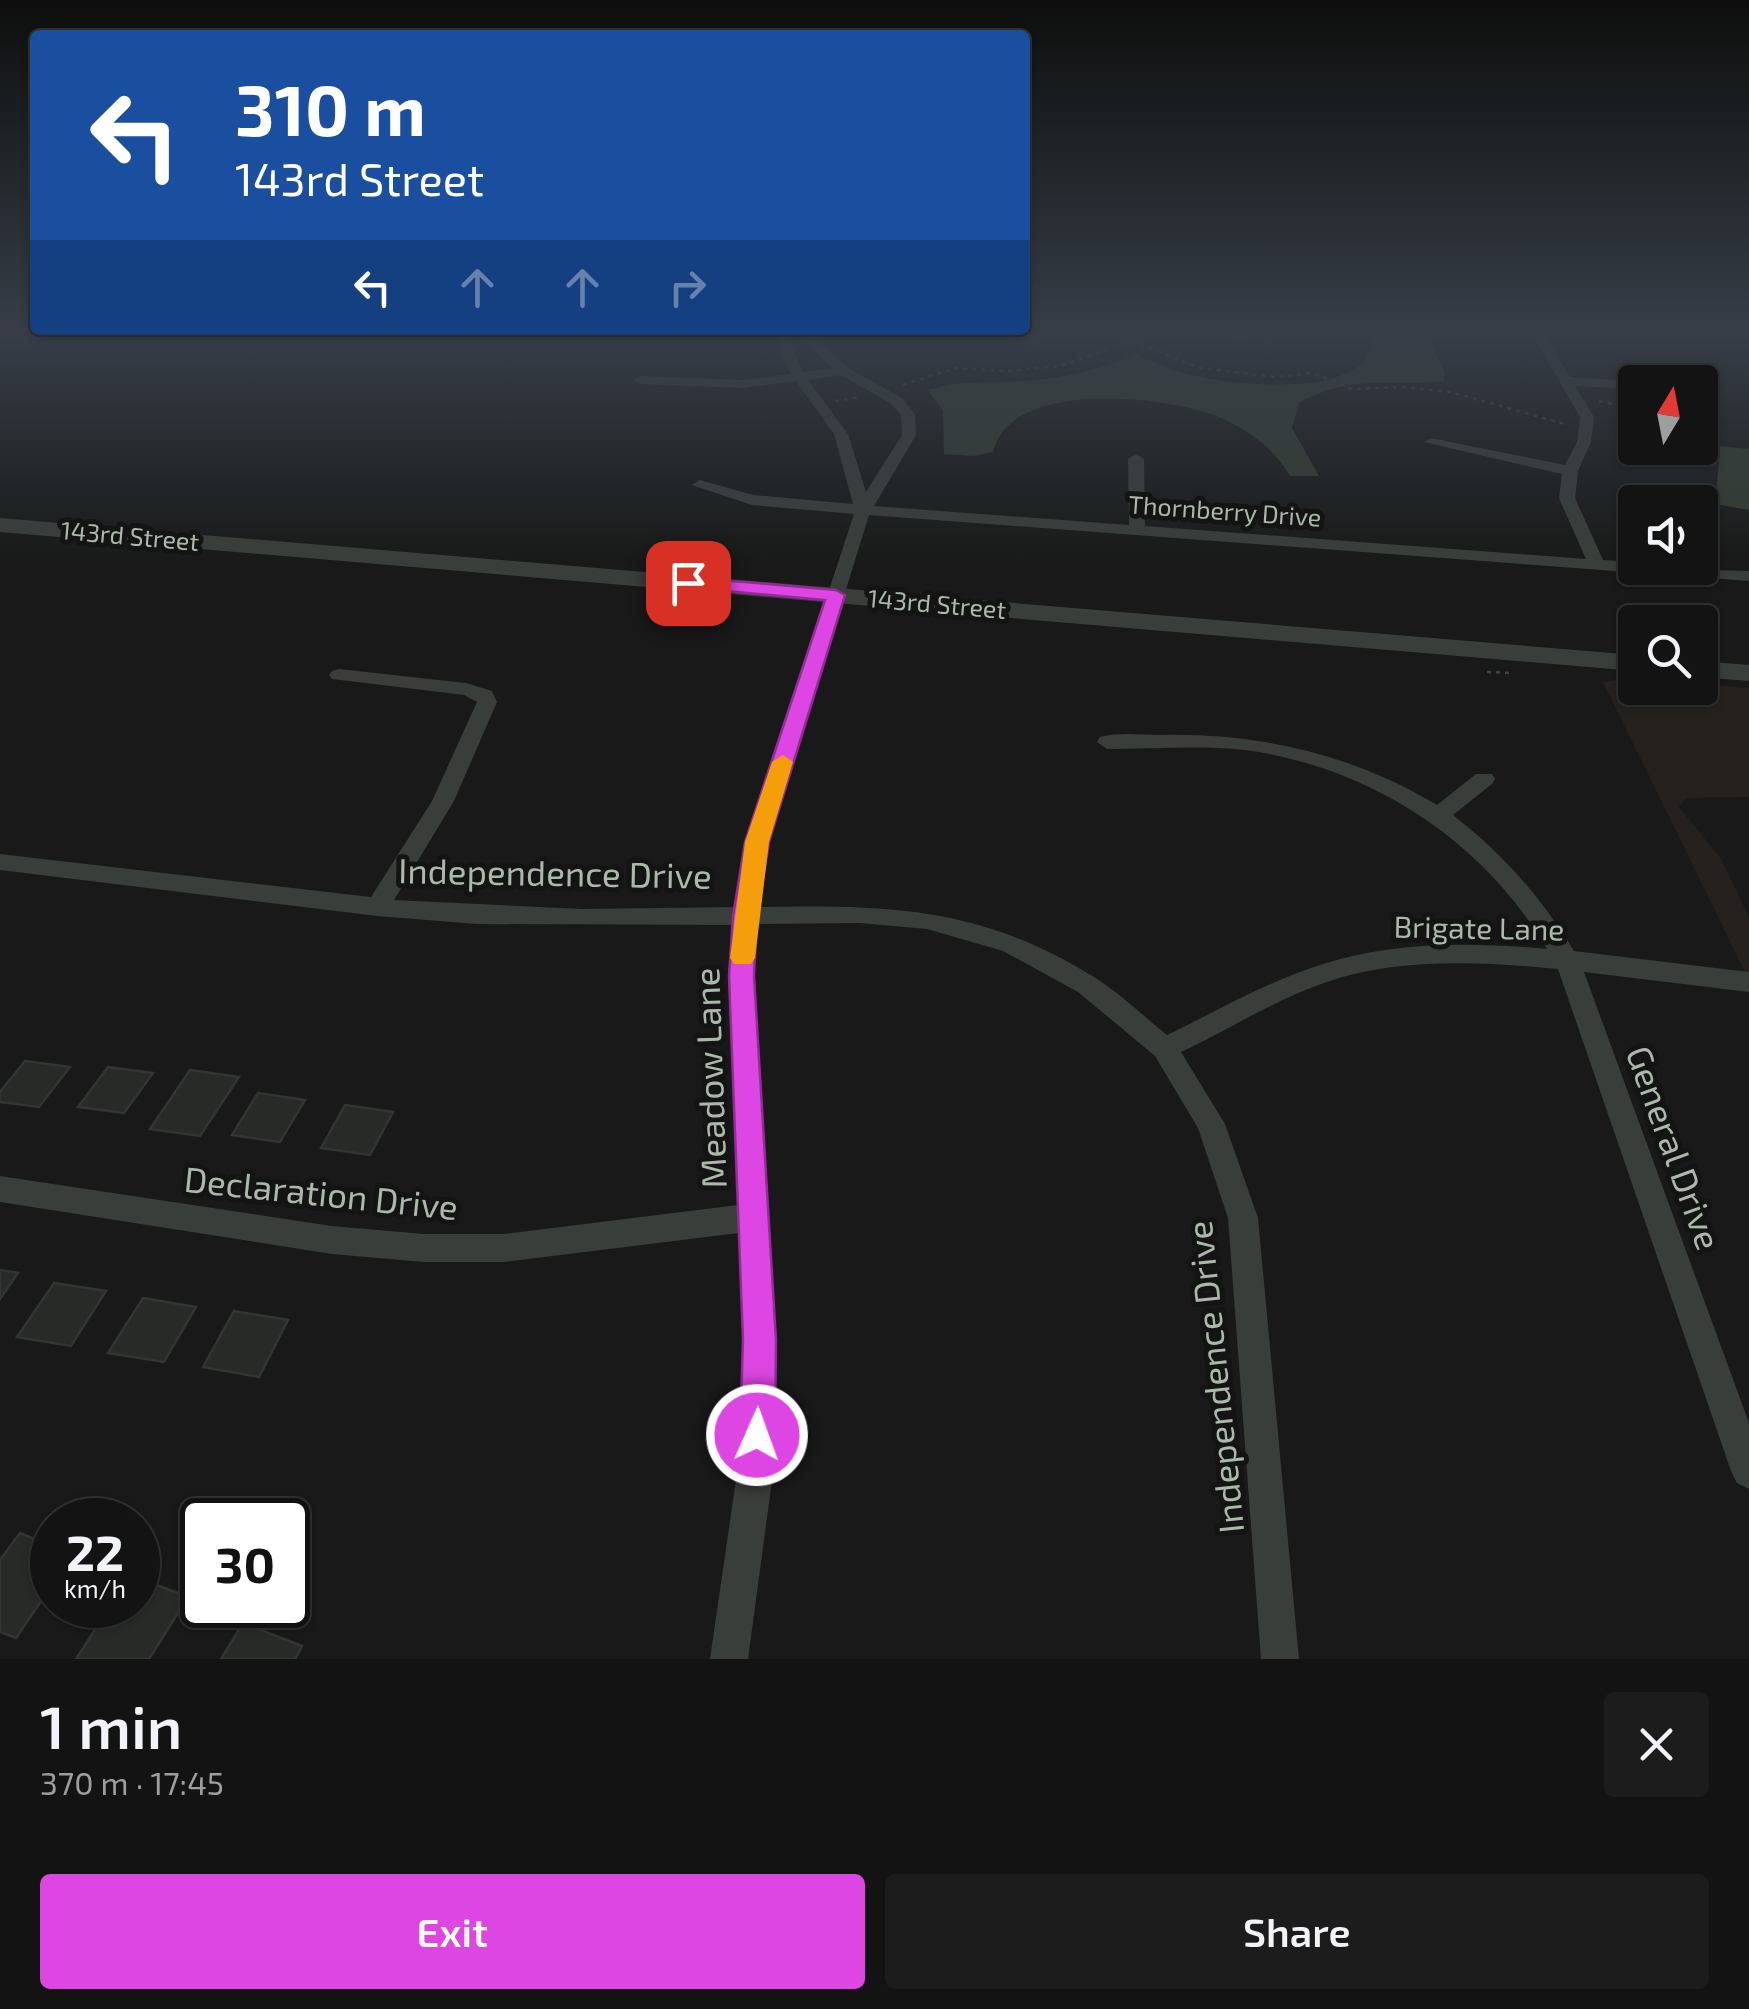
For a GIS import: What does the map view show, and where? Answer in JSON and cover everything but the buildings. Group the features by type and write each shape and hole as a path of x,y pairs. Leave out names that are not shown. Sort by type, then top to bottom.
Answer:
{"street":[{"path":"824,409 852,460 863,510"},
{"name":"Meadow Lane","path":"729,1659 756,1466 760,1340 742,976 745,916 757,842 863,510 909,435 908,414 902,409"},
{"path":"1583,409 1587,430 1570,471 1568,498 1597,565"},
{"path":"1431,442 1570,471"},
{"path":"1136,459 1137,530"},
{"name":"Thornberry Drive","path":"700,485 752,500 863,510 1749,576"},
{"name":"143rd Street","path":"0,525 1618,662"},
{"path":"1718,670 1749,673"},
{"path":"339,675 466,689 485,695 486,702 444,800 377,907"},
{"name":"General Drive","path":"1107,742 1198,740 1259,746 1321,760 1382,784 1439,815 1480,846 1516,881 1546,920 1568,963 1749,1471"},
{"path":"1439,815 1484,780"},
{"name":"Independence Drive","path":"0,862 377,907 582,918 859,914 927,920 1010,944 1087,985 1164,1048 1212,1124 1242,1218 1280,1659"},
{"name":"Brigate Lane","path":"1164,1048 1324,974 1379,960 1445,955 1749,982"},
{"name":"Declaration Drive","path":"0,1189 332,1240 424,1248 503,1248 754,1217"}],"path":[{"path":"1513,409 1587,430"}],"shaded area":[{"path":"1037,409 1006,428 993,452 974,456 944,454 943,411"},
{"path":"1196,409 1297,409 1292,428 1319,476 1290,476 1260,441 1219,417"},
{"path":"1718,446 1749,449 1749,510 1718,505"},
{"path":"1618,680 1618,705 1718,705 1718,685 1749,688 1749,797 1686,798 1679,807 1722,860 1749,917 1749,980 1603,682"}],"slow traffic":[{"path":"743,958 745,916 757,842 783,762"}],"route":[{"path":"688,583 836,595 757,842 745,916 742,976 760,1340 757,1435"}]}
